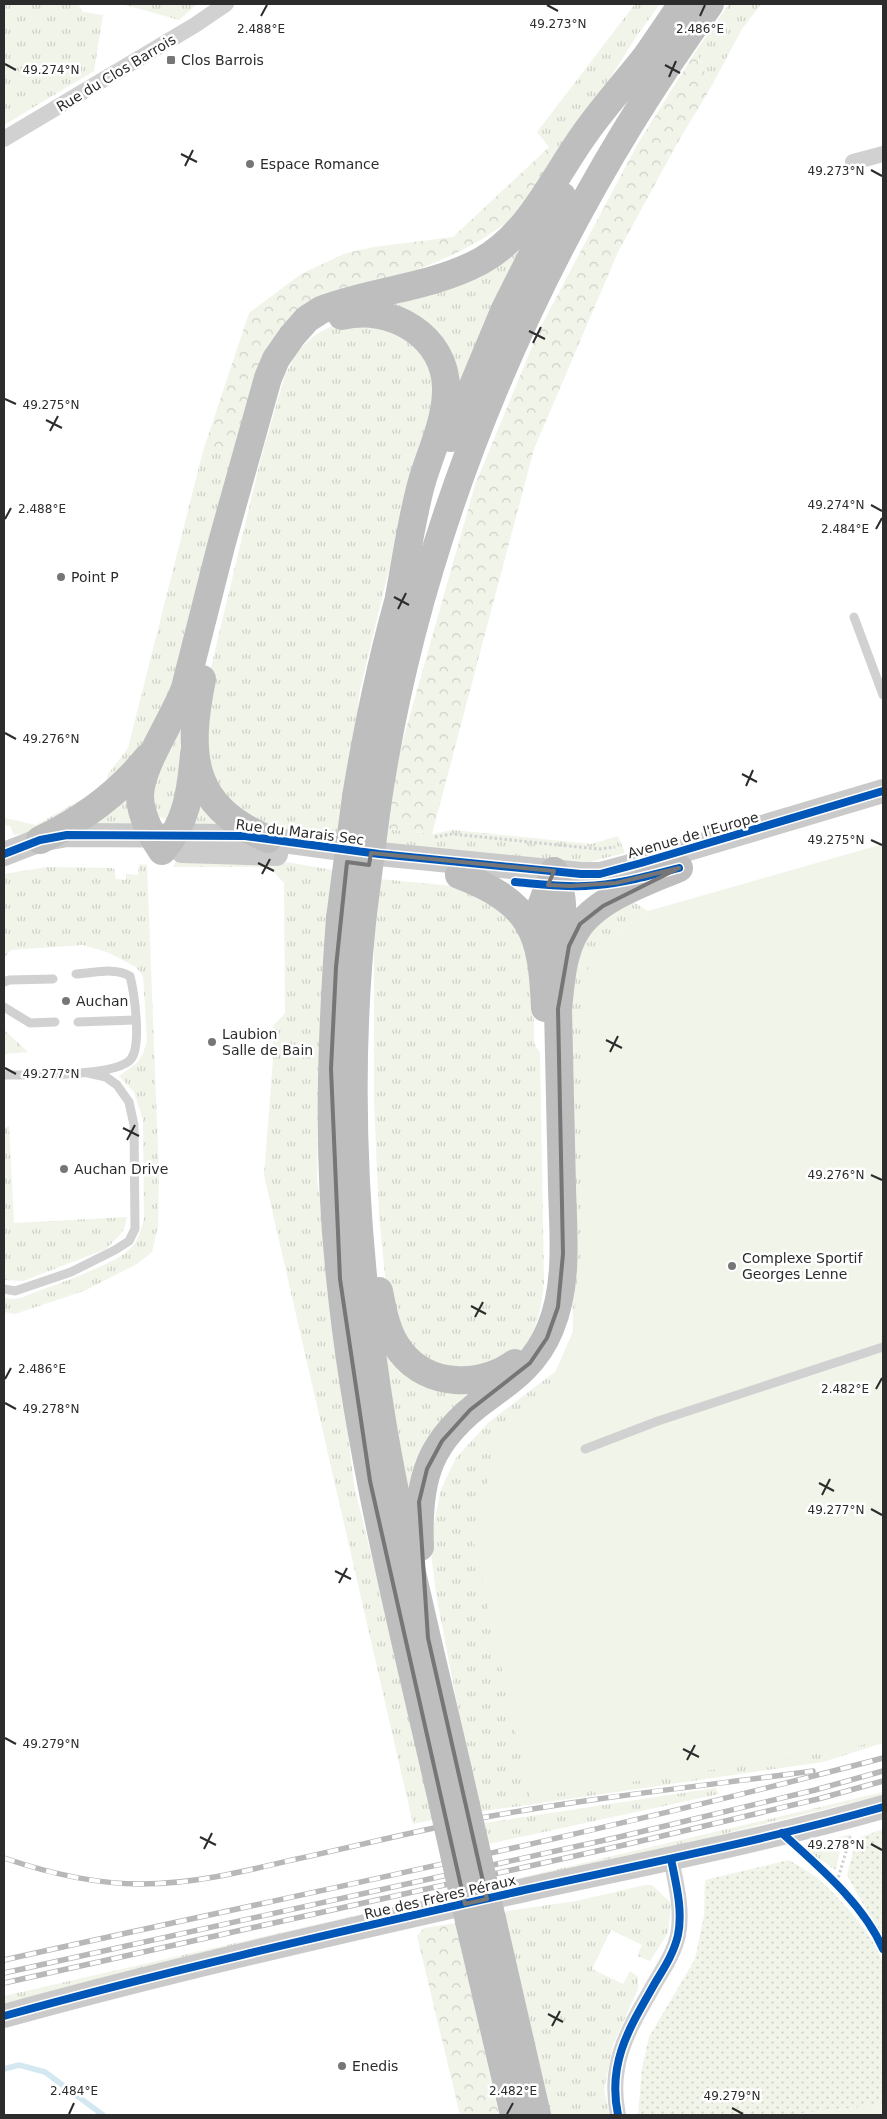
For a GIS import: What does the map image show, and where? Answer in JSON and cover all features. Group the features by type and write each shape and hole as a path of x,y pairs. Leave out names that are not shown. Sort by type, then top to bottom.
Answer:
{"highway":[{"path":"399,597 428,501 442,462 505,309 541,236 580,164 645,58 682,4"},
{"path":"366,801 400,687 426,586 458,484 499,378 546,277 590,193 648,94 710,4"},
{"path":"537,2115 481,1920 455,1810 370,1481 353,1378 340,1279 334,1208 330,1106 333,1002 352,916 366,801 367,730 399,597 417,500 444,410 446,392 445,376 440,360 431,345 412,328 386,316 355,313 328,321 306,335 287,360 274,392 202,679 195,720 194,754 188,801 183,818 163,841 142,808 140,797 144,775 177,709 185,688 257,414 270,373 285,344 307,320 322,310 447,276 483,260 500,248 525,223 586,133 645,58"},
{"path":"40,840 71,825 105,801 123,785 158,745"},
{"path":"194,754 200,776 219,807 240,825 268,839"},
{"path":"558,1008 566,955 572,937 580,924 621,894 679,868"},
{"path":"459,875 495,891 510,902 527,922 540,950"},
{"path":"354,1149 369,1223 384,1316 391,1335 400,1351 421,1370 438,1377 456,1380 483,1378 502,1371 517,1361 530,1346 540,1329 546,1311 552,1279 544,989 540,950 540,913 554,880"},
{"path":"455,1810 428,1638 420,1563 419,1515 421,1491 427,1469 442,1441 455,1424 470,1410 516,1377 530,1363 547,1338 558,1307 563,1254 558,1008 555,971 564,907 554,880"},
{"path":"352,916 354,1149 360,1255 373,1364 391,1471 428,1638"},
{"path":"481,1920 514,2115"}],"street":[{"name":"Rue du Clos Barrois","path":"4,139 195,26 226,4"},
{"path":"853,162 883,154"},
{"name":"Avenue de l'Europe","path":"554,880 581,874 609,872 883,791"},
{"name":"Avenue de l'Europe","path":"511,874 582,886 616,883 679,868 883,808"},
{"name":"Rue du Marais Sec","path":"4,854 40,840 67,835 163,841 459,875 511,874"},
{"name":"Rue du Marais Sec","path":"4,858 235,835 511,874"},
{"name":"Rue des Frères Péraux","path":"4,2016 164,1973 521,1891 671,1859 883,1807"},
{"path":"618,2115 615,2083 620,2053 634,2020 668,1961 678,1935 679,1904 671,1859"}],"lane":[{"path":"854,617 883,695"},
{"path":"4,1075 88,1072 118,1067 130,1061 135,1053 135,1020 133,987 130,976 123,972 115,971 76,974"},
{"path":"4,982 9,980 53,979"},
{"path":"4,1007 30,1023 55,1022"},
{"path":"78,1022 135,1020"},
{"path":"4,1290 15,1292 70,1272 129,1241 135,1229 134,1125 129,1102 117,1085 106,1077 88,1072"},
{"path":"585,1449 658,1421 883,1347"}],"path":[{"path":"837,1882 858,1814"},
{"path":"782,1833 837,1882 878,1936 883,1949"}],"highlighted area":[{"path":"371,853 554,871 548,885 571,886 616,883 679,868 603,906 580,924 569,946 558,1009 563,1254 558,1307 547,1338 530,1363 470,1410 442,1441 427,1469 419,1502 428,1638 487,1899 465,1904 370,1481 340,1279 331,1069 336,967 347,862 369,865"}],"green space":[{"path":"4,4 78,4 83,12 103,15 94,71 4,125"},
{"path":"122,4 197,4 179,20"},
{"path":"635,4 660,4 638,34 555,165 549,147 537,132"},
{"path":"729,4 761,4 742,29 711,87 696,51"},
{"path":"696,51 711,87 678,142 618,252 534,449 432,834 387,829 397,761 475,485 539,330 637,145"},
{"path":"549,147 555,165 523,208 497,230 474,244 424,267 322,302 236,454 203,451 249,313 301,274 346,253 374,247 453,237"},
{"path":"517,244 524,247 457,388 381,306"},
{"path":"356,318 425,347 439,400 386,581 360,690 342,845 283,837 230,805 201,751 204,697 261,458 285,375 298,351 315,335 337,323"},
{"path":"203,451 236,454 163,719 123,778 35,832 14,835 10,826 4,825 5,818 36,825 105,786 108,774 128,748"},
{"path":"181,731 183,733 181,776 168,820 156,815 149,795 177,732"},
{"path":"132,787 132,828 82,823"},
{"path":"195,797 225,826 189,824"},
{"path":"387,829 432,834 453,830 591,844 618,836 625,853 577,865 383,847"},
{"name":"Complexe Sportif Georges Lenne","path":"883,844 883,1741 792,1758 530,1797 473,1539 498,1438 549,1386 573,1332 587,1200 583,977 605,941 648,911"},
{"path":"178,857 257,857 333,870 319,1041 317,1178 354,1485 436,1819 413,1824 264,1175 273,1059 273,1026 285,1013 284,883 269,867 173,867"},
{"path":"139,864 147,865 159,1175 158,1226 152,1252 137,1264 84,1291 15,1314 4,1312 4,1298 14,1299 23,1297 112,1261 132,1247 140,1234 144,1219 143,1120 134,1092 119,1076 137,1063 143,1054 147,1040 143,976 136,967 109,953 83,945 11,950 4,958 4,874 47,867 114,868 116,879 126,880 126,874 138,875"},
{"path":"379,879 453,886 478,892 523,931 537,989 534,1043 540,1053 544,1282 542,1300 530,1339 518,1352 464,1374 409,1351 386,1285 379,1215 374,1101 374,927"},
{"path":"627,898 648,911 605,941 608,1213 530,1797 883,1737 883,1743 823,1762 478,1812 436,1594 430,1544 441,1489 456,1458 489,1422 556,1371 573,1332 568,1003 577,941"},
{"path":"4,1030 28,1052 4,1054"},
{"path":"9,1126 14,1223 127,1217 124,1229 106,1249 23,1281 4,1280 4,1128"},
{"path":"382,1344 475,1388 407,1494"},
{"path":"715,1788 719,1794 488,1844 485,1823"},
{"path":"883,1792 883,1795 501,1888 499,1883"},
{"path":"883,1829 883,1936 847,1875 853,1852 861,1837"},
{"path":"852,1834 840,1850 836,1870 801,1847"},
{"path":"789,1860 816,1877 841,1901 865,1930 883,1962 883,2105 788,2115 638,2115 642,2068 649,2037 695,1959 704,1916 705,1880"},
{"path":"652,1885 671,1903 668,1933 650,1961 637,1956 642,1945 611,1930 592,1969 623,1984 630,1971 638,1977 638,1989 613,2045 604,2090 610,2115 551,2115 503,1915 507,1911 576,1901"},
{"path":"449,1894 450,1899 4,2010 4,1996"},
{"path":"456,1923 499,2115 460,2115 417,1936 424,1928"},
{"path":"883,2105 883,2115 788,2115"}],"waterway":[{"path":"4,2069 19,2065 45,2072 103,2115"}],"railway":[{"path":"4,1960 554,1839 883,1758"},
{"path":"4,1858 54,1873 89,1880 141,1884 180,1882 236,1873 486,1817 608,1798 813,1771"},
{"path":"4,1973 619,1837 815,1790 883,1771"},
{"path":"4,1983 624,1845 818,1799 883,1781"}],"cycle path":[{"path":"4,854 40,840 67,835 245,836 379,854 581,874 600,874 883,791"},
{"path":"515,882 568,886 609,884 679,868"},
{"path":"4,2016 69,1998 265,1950 529,1889 751,1841 883,1807"},
{"path":"782,1833 825,1872 852,1901 864,1916 883,1949"},
{"path":"618,2115 615,2096 616,2078 623,2046 629,2030 674,1948 678,1935 680,1916 677,1887 671,1859"}],"place":[{"name":"Clos Barrois","path":"171,60"},
{"name":"Espace Romance","path":"250,164"},
{"name":"Point P","path":"61,577"},
{"name":"Auchan","path":"66,1001"},
{"name":"Laubion Salle de Bain","path":"212,1042"},
{"name":"Auchan Drive","path":"64,1169"},
{"name":"Complexe Sportif Georges Lenne","path":"732,1266"},
{"name":"Enedis","path":"342,2066"}]}
